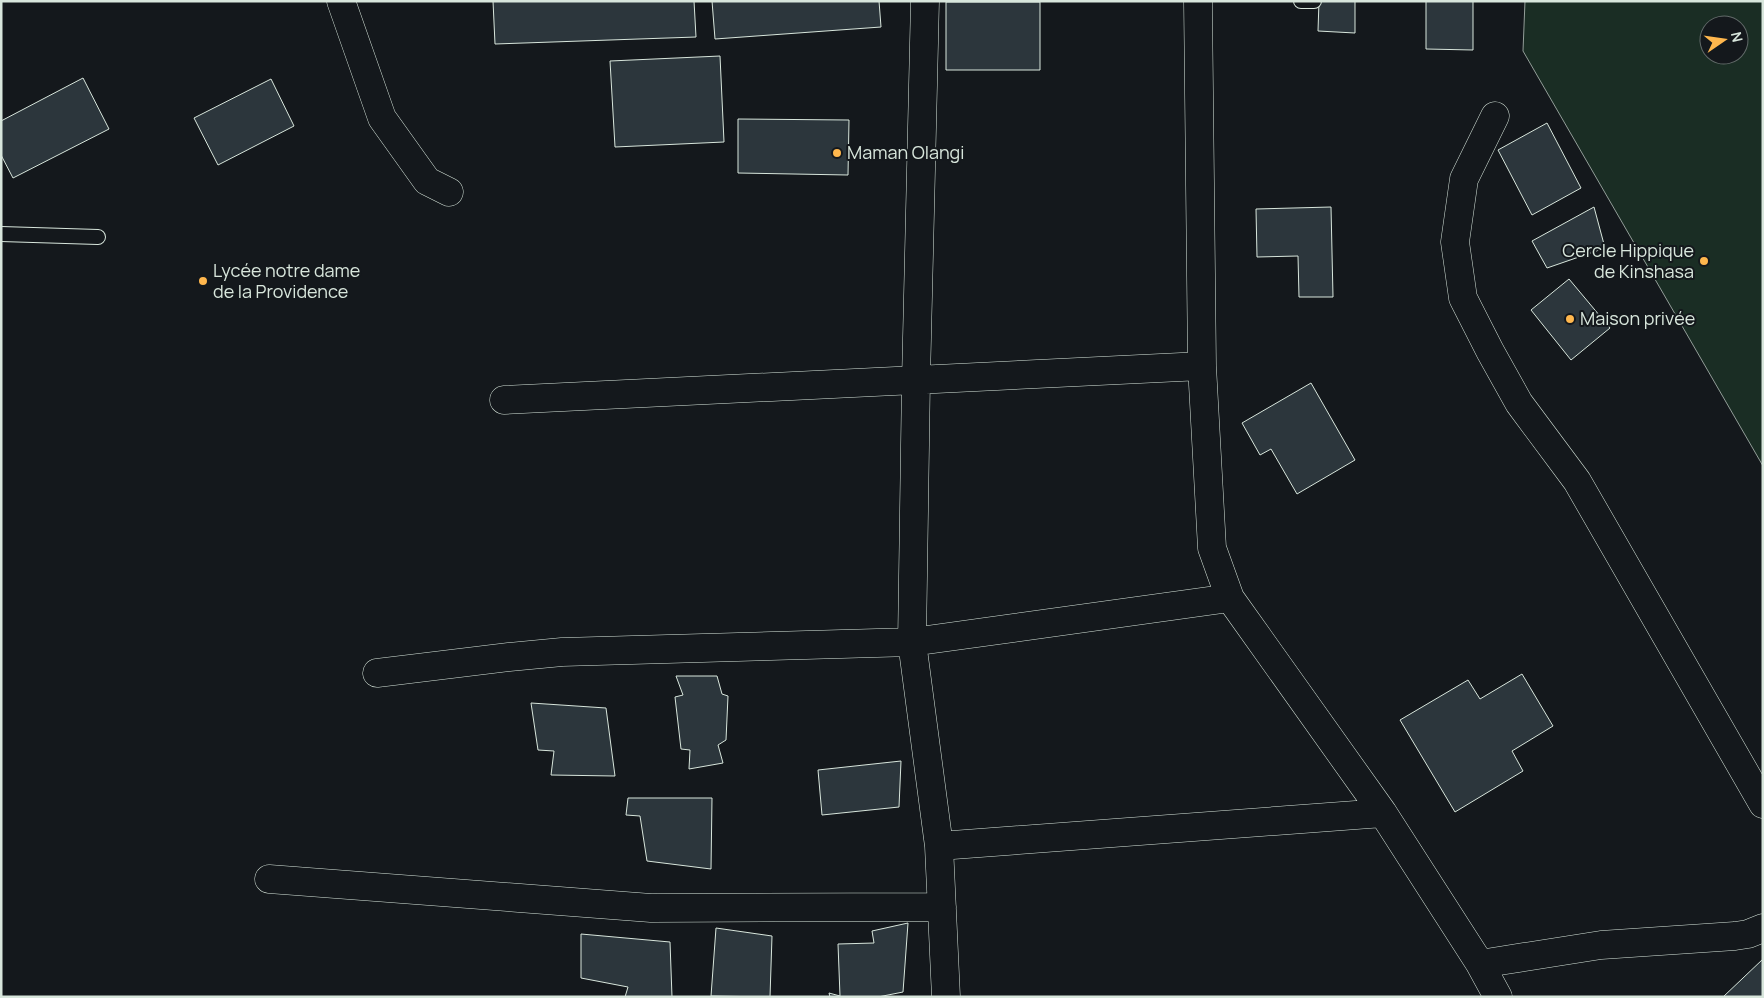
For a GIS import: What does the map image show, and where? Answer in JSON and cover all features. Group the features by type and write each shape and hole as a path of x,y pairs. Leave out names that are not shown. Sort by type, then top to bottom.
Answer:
{"street":[{"path":"341,1 382,118 428,181 449,192"},
{"path":"925,1 912,642 939,846 946,997"},
{"path":"1198,1 1202,366 1212,548 1230,598 1383,813 1480,964 1498,997"},
{"path":"1495,116 1464,179 1454,242 1463,298 1519,403 1578,481 1763,804"},
{"path":"504,400 1202,366"},
{"path":"377,673 562,652 912,642 1230,598"},
{"path":"939,846 1383,813"},
{"path":"269,879 651,908 942,907"},
{"path":"1480,964 1601,945 1735,936 1748,934 1763,928"}],"lane":[{"path":"1301,1 1314,1"},
{"path":"1,234 98,237"}],"green space":[{"name":"Cercle Hippique de Kinshasa","path":"1525,1 1763,1 1763,466 1523,51"}],"building":[{"path":"493,1 694,1 696,37 495,44"},
{"path":"712,1 879,1 881,27 715,39"},
{"path":"1319,1 1355,1 1355,33 1318,31"},
{"path":"1426,1 1473,1 1473,50 1426,49"},
{"path":"946,2 1040,2 1040,70 946,70"},
{"path":"720,56 724,142 615,147 610,61"},
{"path":"83,78 109,129 13,178 1,155 1,121"},
{"path":"271,79 294,126 218,165 194,118"},
{"path":"738,119 849,120 848,175 738,173"},
{"path":"1547,123 1581,188 1532,215 1498,150"},
{"path":"1331,207 1333,297 1299,297 1298,256 1257,257 1256,209"},
{"path":"1594,207 1605,248 1547,268 1532,241"},
{"name":"Maison privée","path":"1569,279 1610,328 1571,360 1531,310"},
{"path":"1311,383 1355,460 1297,494 1271,449 1260,455 1242,423"},
{"path":"1522,674 1553,726 1512,751 1523,771 1455,812 1400,720 1468,680 1480,699"},
{"path":"676,676 717,676 722,694 728,696 726,740 718,745 723,763 689,769 690,750 681,749 675,697 683,695"},
{"path":"531,703 606,708 615,776 551,775 554,751 538,750"},
{"path":"901,761 899,807 822,815 818,770"},
{"path":"628,798 712,798 711,869 647,861 640,816 626,815"},
{"path":"908,923 903,992 878,997 830,997 829,993 840,996 838,944 874,943 872,931"},
{"path":"716,928 772,936 770,997 711,996"},
{"path":"581,934 670,942 672,997 625,997 628,987 581,978"},
{"path":"1763,959 1763,997 1723,997"}],"place":[{"name":"Maman Olangi","path":"837,153"},
{"name":"Cercle Hippique de Kinshasa","path":"1704,261"},
{"name":"Lycée notre dame de la Providence","path":"203,281"},
{"name":"Maison privée","path":"1570,319"}]}
